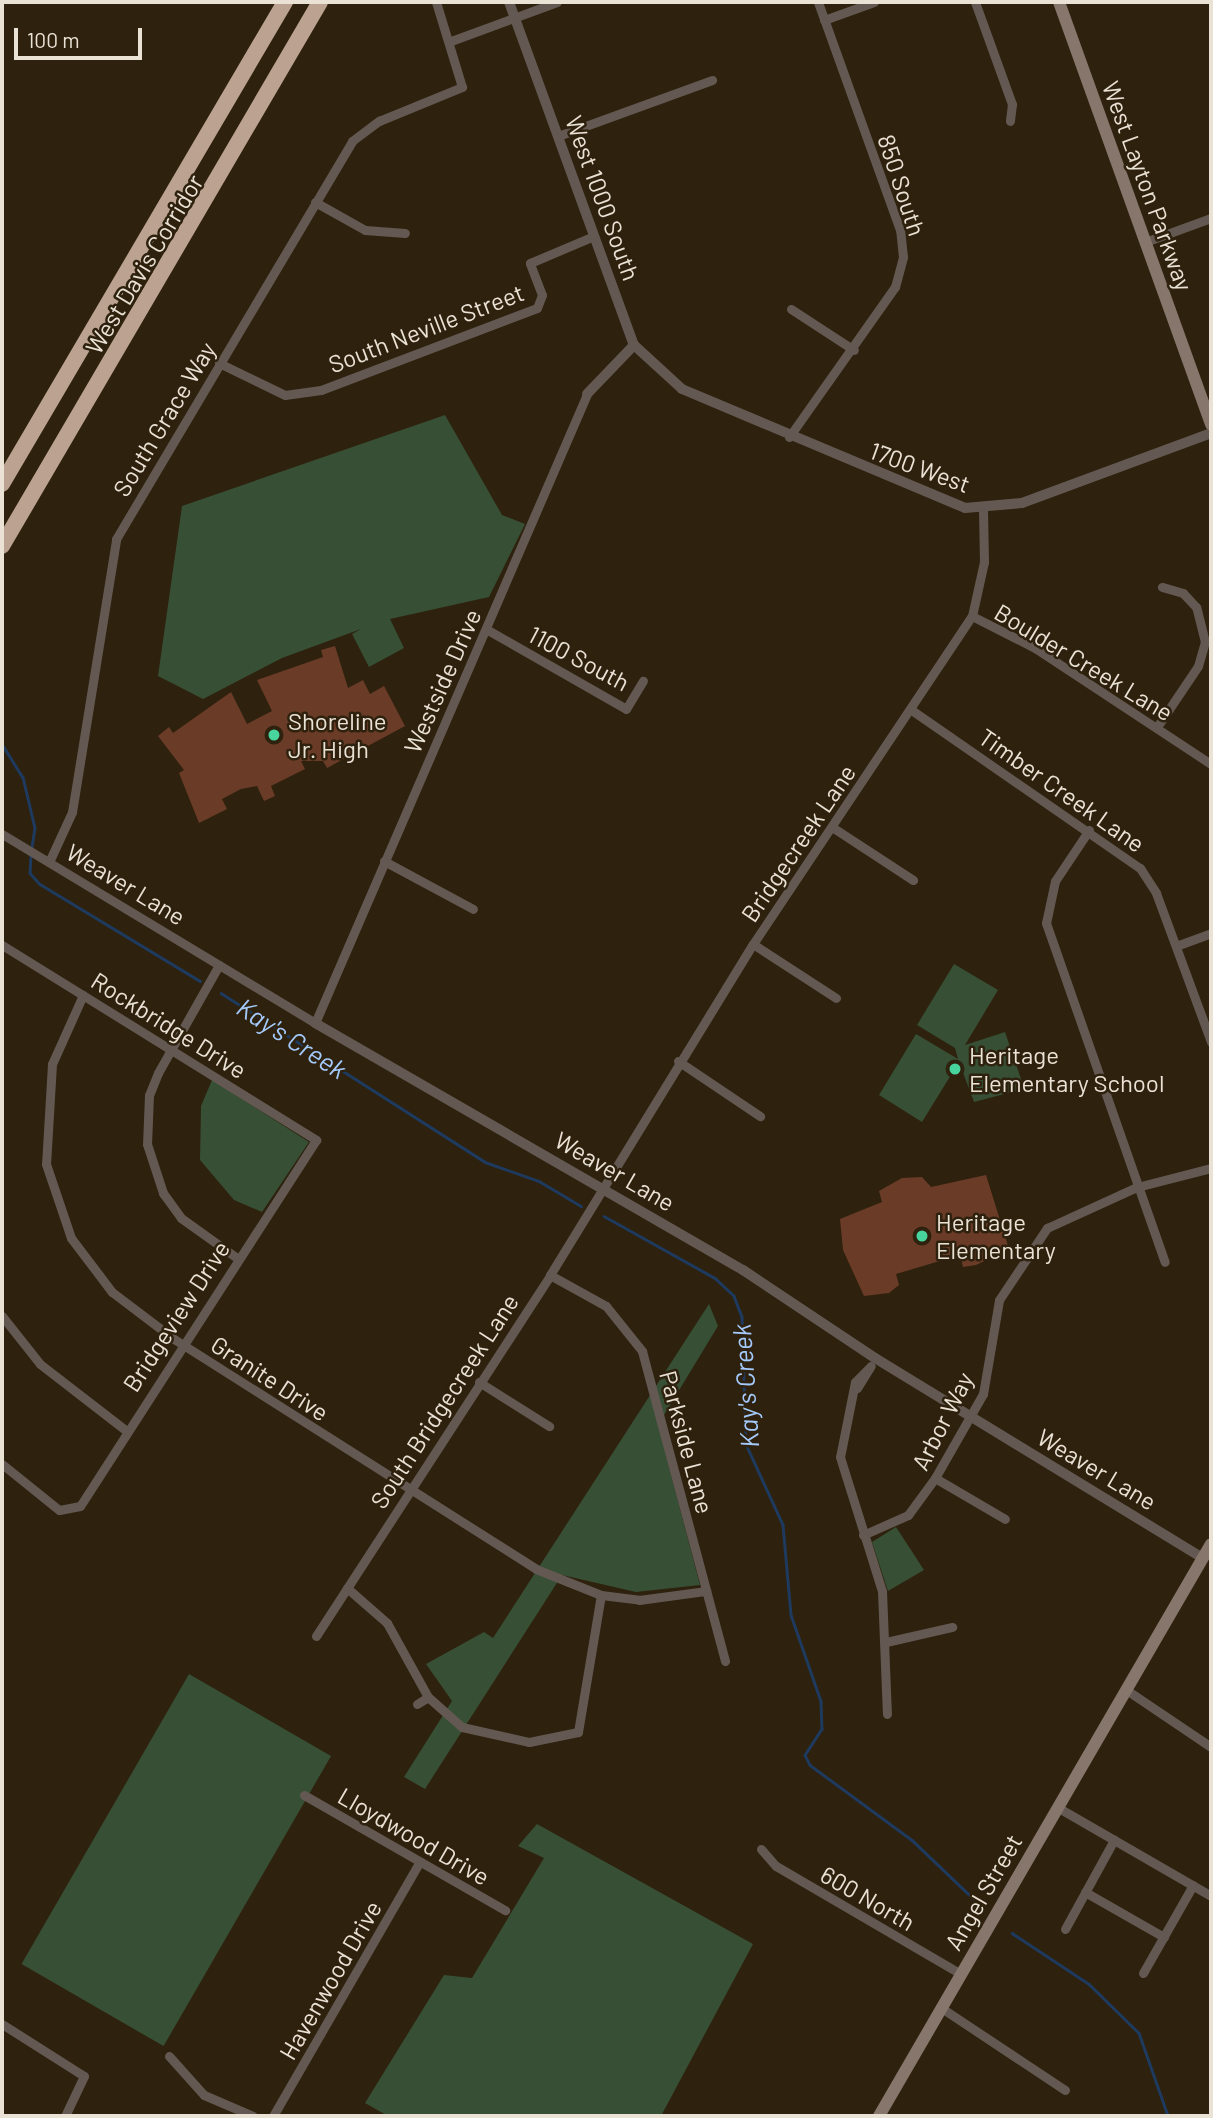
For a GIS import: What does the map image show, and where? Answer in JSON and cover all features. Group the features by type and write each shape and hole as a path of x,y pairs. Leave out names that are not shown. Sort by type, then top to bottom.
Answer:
{"highway":[{"name":"West Davis Corridor","path":"2,484 285,2"},
{"name":"West Davis Corridor","path":"2,546 320,2"}],"main road":[{"name":"West Layton Parkway","path":"1059,2 1211,425"},
{"name":"Angel Street","path":"879,2116 1200,1556 1211,1544"}],"street":[{"path":"436,2 451,41 556,2"},
{"name":"West 1000 South","path":"509,2 634,345"},
{"name":"850 South","path":"789,437 854,349 895,287 903,248 818,2"},
{"path":"824,20 874,2"},
{"path":"975,2 1012,104 1010,121"},
{"name":"South Grace Way","path":"45,860 72,812 116,538 315,202 363,130 461,87 451,41"},
{"path":"558,136 712,80"},
{"path":"315,202 365,230 405,233"},
{"path":"1145,242 1211,218"},
{"name":"South Neville Street","path":"219,363 285,396 321,390 537,308 542,295 530,263 594,236"},
{"path":"791,309 854,349"},
{"path":"587,394 634,345"},
{"name":"1700 West","path":"634,345 682,389 923,495 983,509 1022,503 1211,433"},
{"name":"Westside Drive","path":"315,1023 587,394"},
{"name":"Bridgecreek Lane","path":"605,1187 678,1061 753,944 972,617 984,562 983,509"},
{"path":"1157,727 1198,666 1205,642 1196,607 1183,593 1162,587"},
{"name":"Boulder Creek Lane","path":"972,617 1035,648 1211,764"},
{"name":"1100 South","path":"486,629 626,709 643,681"},
{"name":"Timber Creek Lane","path":"910,709 1089,830 1140,868 1176,946 1211,1042"},
{"path":"832,827 913,880"},
{"path":"1089,830 1055,881 1046,923 1165,1262"},
{"name":"Weaver Lane","path":"2,834 315,1023 605,1187 872,1363 970,1416 1200,1556"},
{"path":"384,862 473,909"},
{"path":"1176,946 1211,933"},
{"name":"Rockbridge Drive","path":"2,944 170,1046 316,1140"},
{"path":"753,944 836,998"},
{"path":"219,965 170,1046 149,1095 152,1169 181,1218 237,1258"},
{"name":"Granite Drive","path":"83,995 52,1064 45,1099 51,1188 88,1264 132,1310 407,1489 536,1569 601,1595 675,1599 706,1591"},
{"path":"678,1061 760,1116"},
{"name":"Bridgeview Drive","path":"2,1464 59,1510 71,1512 316,1140"},
{"name":"Arbor Way","path":"863,1535 908,1514 935,1478 989,1376 988,1342 999,1300 1034,1244 1059,1220 1137,1187 1211,1168"},
{"name":"South Bridgecreek Lane","path":"316,1636 407,1489 550,1275 605,1187"},
{"name":"Parkside Lane","path":"550,1275 606,1306 642,1351 725,1661"},
{"path":"2,1316 40,1364 124,1429"},
{"path":"872,1363 857,1388 841,1430 840,1457 882,1591 887,1714"},
{"path":"479,1382 549,1426"},
{"path":"935,1478 1005,1520"},
{"path":"347,1588 387,1623 428,1697 462,1727 504,1740 557,1740 578,1732 601,1595"},
{"path":"886,1642 952,1627"},
{"path":"1125,1689 1211,1747"},
{"path":"417,1704 428,1697"},
{"name":"Lloydwood Drive","path":"304,1795 505,1910"},
{"path":"1057,1807 1211,1896"},
{"path":"1065,1929 1114,1840"},
{"name":"600 North","path":"761,1849 776,1866 959,1973"},
{"name":"Havenwood Drive","path":"273,2116 419,1863"},
{"path":"1143,1973 1193,1885"},
{"path":"1085,1892 1164,1937"},
{"path":"940,2007 1065,2090"},
{"path":"2,2037 5,2025 84,2076 65,2116"},
{"path":"169,2056 204,2095 253,2116"}],"green space":[{"path":"445,415 502,515 525,524 489,597 390,619 404,648 369,667 352,634 361,629 282,658 203,699 158,676 182,506"},
{"path":"954,964 998,990 965,1045 1005,1032 1022,1082 1016,1091 974,1102 959,1062 922,1122 879,1095 916,1034 958,1059 955,1048 917,1025"},
{"path":"212,1080 309,1142 262,1212 234,1200 200,1160 201,1106"},
{"path":"709,1304 718,1326 658,1425 700,1585 636,1592 562,1575 425,1789 404,1777 452,1701 426,1664 484,1632 493,1638"},
{"path":"896,1527 924,1570 888,1591 872,1542"},
{"path":"189,1674 331,1756 164,2046 22,1964"},
{"path":"537,1824 753,1944 661,2116 388,2116 365,2103 444,1975 472,1978 544,1858 518,1846"}],"building":[{"name":"Shoreline Jr. High","path":"335,646 348,688 363,680 370,694 384,686 405,726 327,768 323,761 301,761 305,769 271,786 275,796 264,801 257,786 241,789 222,799 227,809 199,823 179,773 184,770 158,736 169,727 173,733 231,692 247,724 272,711 257,680 323,657 321,650"},
{"name":"Heritage Elementary","path":"986,1175 1009,1249 976,1265 963,1267 960,1255 896,1274 899,1285 889,1293 864,1296 843,1250 840,1219 882,1202 879,1191 902,1178 922,1177 931,1187"}],"waterway":[{"name":"Kay's Creek","path":"2,744 23,777 35,828 32,848"},
{"name":"Kay's Creek","path":"31,855 30,873 40,884 200,981"},
{"name":"Kay's Creek","path":"221,993 485,1162 539,1181 581,1206"},
{"name":"Kay's Creek","path":"604,1216 715,1278 734,1296 742,1317 746,1444 783,1525 791,1615 821,1701 822,1729 805,1755 810,1765 912,1840 981,1906"},
{"name":"Kay's Creek","path":"1012,1933 1089,1984 1139,2033 1168,2116"}],"place":[{"name":"Shoreline Jr. High","path":"274,735"},
{"name":"Heritage Elementary School","path":"955,1069"},
{"name":"Heritage Elementary","path":"922,1236"}]}
